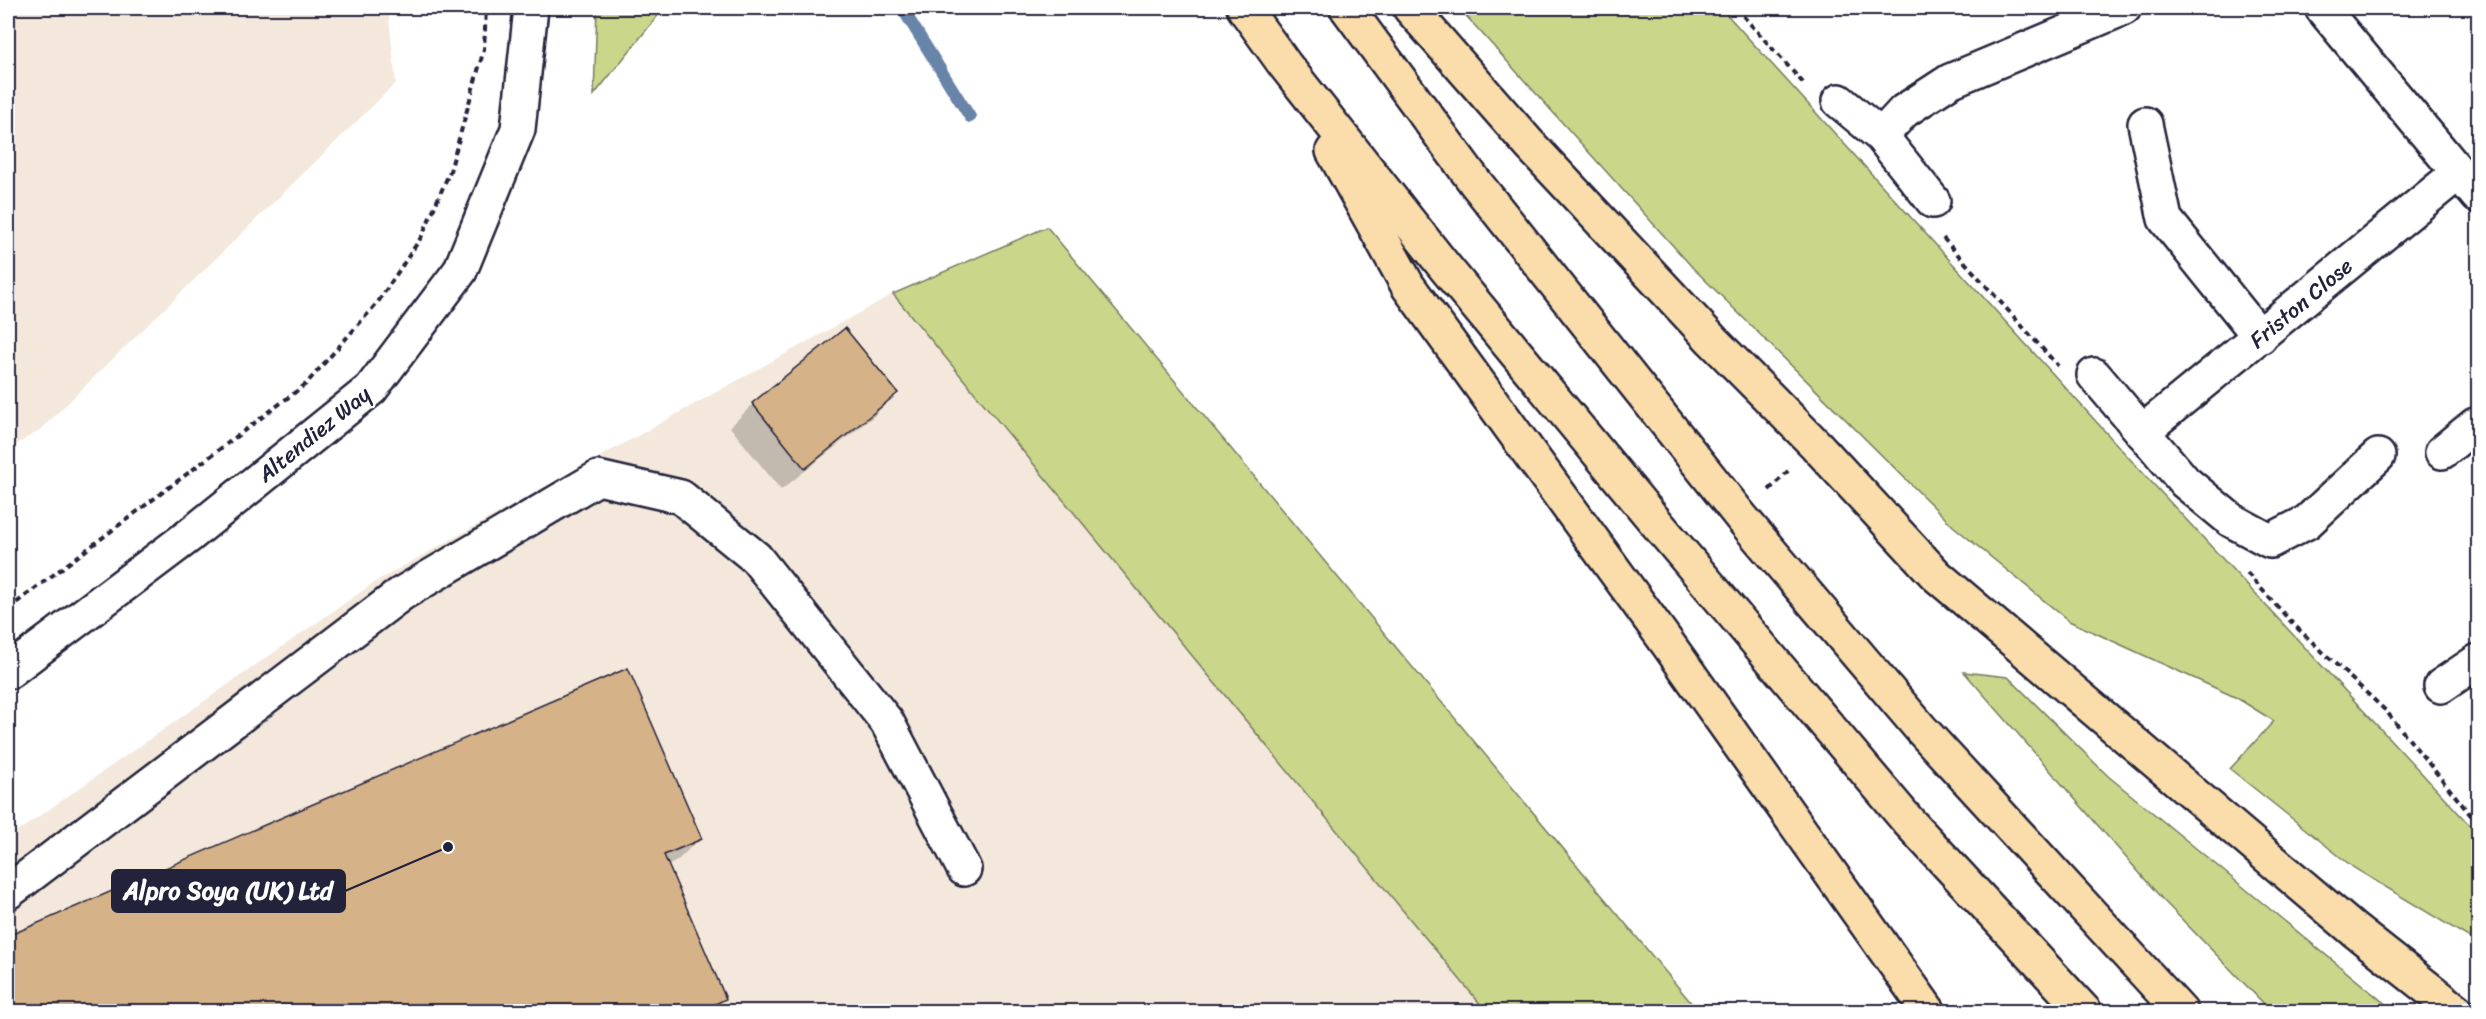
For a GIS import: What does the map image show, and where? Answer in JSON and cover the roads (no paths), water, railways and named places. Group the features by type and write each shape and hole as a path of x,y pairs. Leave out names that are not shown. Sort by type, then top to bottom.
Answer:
{"highway":[{"path":"1244,8 1285,65 1444,266 1669,538 1908,821 2085,1011"},
{"path":"1347,8 1475,182 1741,517 1921,729 2181,1011"},
{"path":"1410,8 1529,144 1712,340 1816,445 1936,575 2354,930 2458,1011"},
{"path":"1285,65 1408,286 1668,644 1929,1011"}],"street":[{"name":"Altendiez Way","path":"8,672 190,535 371,389 460,271 518,129 531,8"},
{"path":"1881,136 1904,111 1950,81 2124,8"},
{"path":"2322,8 2468,184"},
{"path":"1839,101 1881,136 1933,201"},
{"path":"2145,124 2165,219 2260,336"},
{"name":"Friston Close","path":"2142,432 2260,336 2468,184"},
{"path":"2094,375 2190,486 2231,520 2270,541 2307,522 2378,456"},
{"path":"2442,453 2475,425 2478,427"},
{"path":"8,892 401,594 598,478 681,496 756,558 887,722 964,869"},
{"path":"2441,686 2478,661"}],"waterway":[{"path":"902,8 970,117"}],"place":[{"name":"Alpro Soya (UK) Ltd","path":"448,847"}]}
